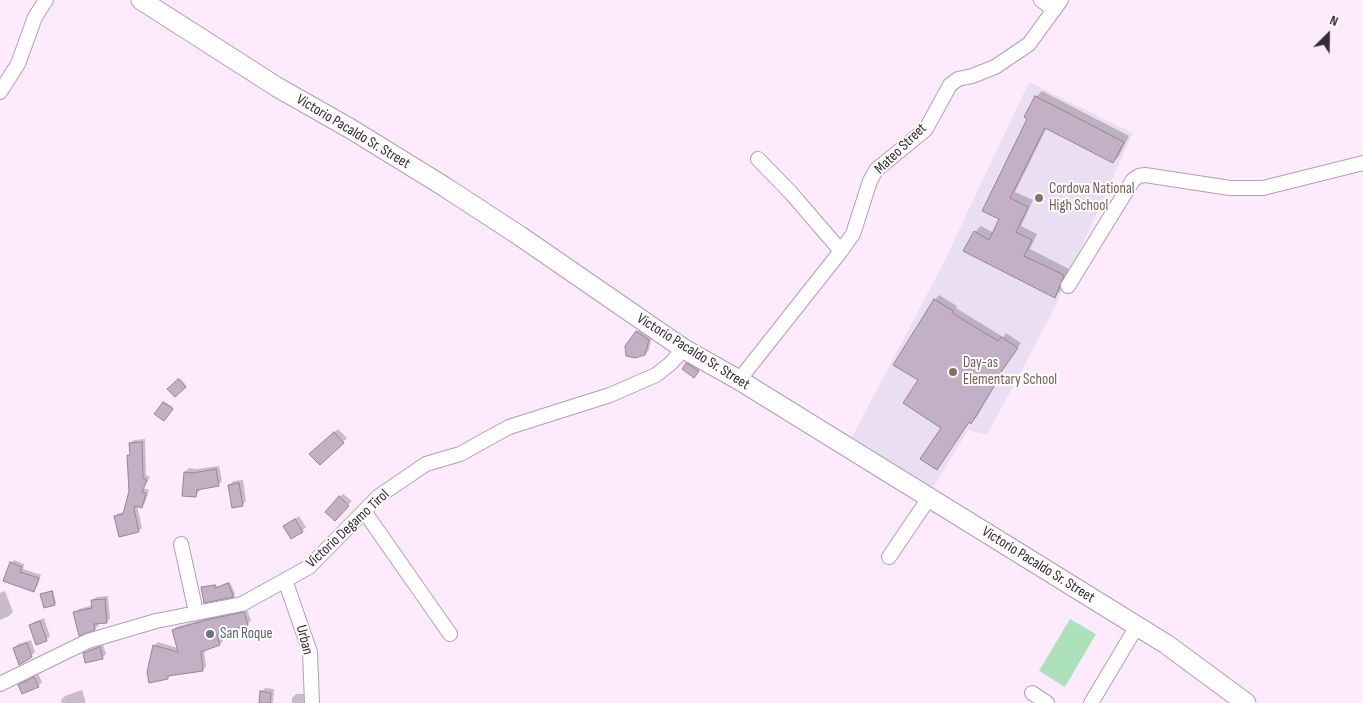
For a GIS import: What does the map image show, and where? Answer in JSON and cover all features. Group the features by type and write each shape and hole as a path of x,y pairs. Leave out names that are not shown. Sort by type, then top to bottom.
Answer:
{"street":[{"path":"0,92 18,64 35,17 46,0"},
{"name":"Victorio Pacaldo Sr. Street","path":"141,0 277,87 351,129 445,187 520,236 684,349 739,380 1166,644 1246,703"},
{"path":"1041,0 1057,5"},
{"name":"Mateo Street","path":"739,380 853,234 870,181 876,170 926,129 950,85 958,79 972,76 994,67 1029,44 1057,5"},
{"path":"758,159 792,192 841,251"},
{"path":"1068,286 1133,180 1139,176 1144,174 1230,188 1263,188 1363,163"},
{"name":"Victorio Degamo Tirol","path":"0,684 88,641 156,621 242,604 309,566 379,496 426,464 460,454 509,427 610,396 656,375 684,349"},
{"path":"889,557 929,498"},
{"path":"364,511 450,634"},
{"path":"181,544 196,612"},
{"name":"Urban","path":"285,580 310,652 312,703"},
{"path":"1091,703 1137,626"},
{"path":"1032,693 1047,703"}],"shaded area":[{"path":"1029,82 1133,133 1051,315 987,435 968,430 933,488 852,437 944,262"}],"green space":[{"path":"1070,619 1096,634 1065,687 1039,671"}],"building":[{"path":"1035,96 1124,142 1113,163 1045,128 1010,198 1028,207 1016,232 1032,240 1024,256 1064,275 1055,298 963,251 974,231 989,240 999,219 982,211 1027,119 1024,117"},
{"path":"934,299 953,311 952,313 998,341 1001,337 1018,348 996,379 998,380 971,424 969,422 937,470 920,459 941,428 903,403 918,380 893,365"},
{"path":"636,331 649,340 645,355 635,358 626,356 625,346"},
{"path":"686,363 699,371 694,378 682,369"},
{"path":"178,379 186,387 175,397 167,389"},
{"path":"163,402 173,409 164,421 154,414"},
{"path":"334,432 344,443 320,465 309,454"},
{"path":"142,442 143,478 147,480 142,492 146,493 142,508 135,506 134,509 139,532 119,537 114,516 123,514 129,491 127,455 130,455 129,443"},
{"path":"216,469 219,486 197,490 196,497 182,496 184,472 193,473"},
{"path":"239,483 243,506 232,508 228,485"},
{"path":"339,496 349,506 335,521 325,512"},
{"path":"295,519 303,532 291,539 283,526"},
{"path":"10,562 22,567 20,572 39,578 34,592 3,581"},
{"path":"228,583 234,597 204,603 201,587 215,585 215,588"},
{"path":"52,591 55,605 44,608 40,594"},
{"path":"105,599 107,623 94,624 95,630 79,636 73,612 92,608 91,600"},
{"path":"244,612 248,625 217,635 220,645 201,652 203,671 168,676 168,679 149,683 147,672 153,645 178,652 172,630"},
{"path":"40,621 47,641 36,645 29,625"},
{"path":"27,643 32,657 19,665 13,648"},
{"path":"100,647 103,659 85,663 83,653"},
{"path":"34,677 39,687 22,694 18,685"},
{"path":"260,691 271,693 270,703 259,703"}],"place":[{"name":"Cordova National High School","path":"1039,198"},
{"name":"Day-as Elementary School","path":"953,372"},
{"name":"San Roque","path":"210,634"}]}
